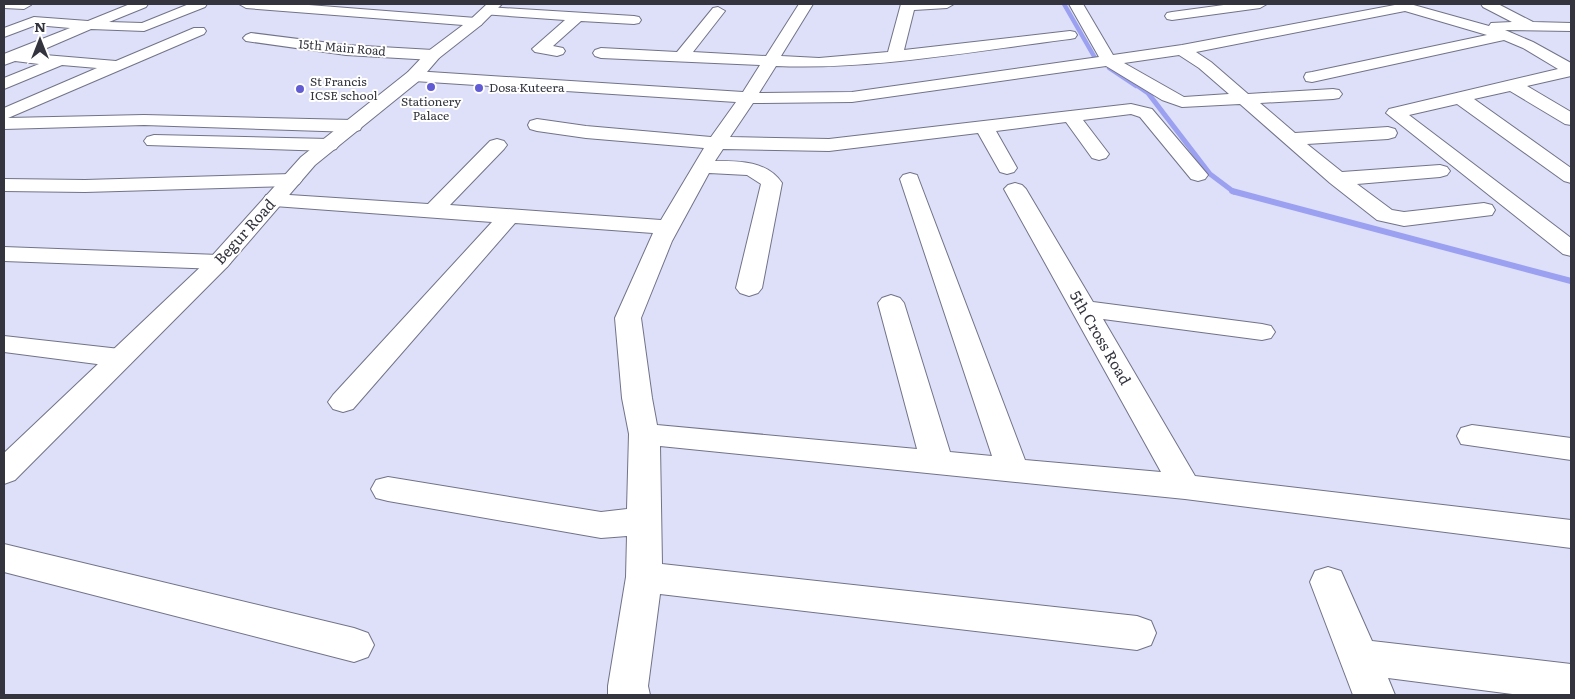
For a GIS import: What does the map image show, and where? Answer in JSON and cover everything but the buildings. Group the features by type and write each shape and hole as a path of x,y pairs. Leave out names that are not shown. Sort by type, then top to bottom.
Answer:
{"street":[{"path":"4,4 25,4"},
{"path":"4,12 25,4"},
{"path":"8,58 141,4"},
{"path":"4,33 34,21 131,28 144,27 200,4"},
{"path":"246,4 479,18"},
{"path":"629,695 628,686 644,577 644,434 628,318 660,241 702,167 806,4"},
{"path":"895,56 908,5 946,4"},
{"path":"1076,4 1109,61 1168,96 1182,102 1333,94"},
{"path":"1163,4 1172,16 1189,48 1205,65 1289,140 1337,180 1385,215 1404,219 1484,210"},
{"path":"1172,16 1260,4"},
{"path":"1488,4 1531,26"},
{"path":"414,76 748,97 852,97 1189,48 1400,6 1505,35 1528,45 1571,70"},
{"path":"681,57 718,11"},
{"path":"390,27 479,18 639,15 601,53 819,64 1070,35"},
{"path":"557,51 540,49 578,16"},
{"name":"Begur Road","path":"5,468 219,262 308,161 414,76 433,56 479,18"},
{"path":"1472,26 1571,27"},
{"path":"4,114 199,31"},
{"path":"1312,78 1505,35"},
{"name":"15th Main Road","path":"251,38 346,50 433,56"},
{"path":"8,58 59,60 118,66"},
{"path":"4,84 59,60"},
{"path":"1570,247 1394,113 1571,70"},
{"path":"1513,85 1571,120"},
{"path":"1459,98 1571,176"},
{"path":"537,125 586,132 717,143 829,145 1131,110 1146,112 1198,175"},
{"path":"1071,117 1100,154"},
{"path":"4,124 144,120 353,126"},
{"name":"5th Cross Road","path":"985,128 1084,310 1184,487"},
{"path":"1289,140 1388,133"},
{"path":"154,141 328,146"},
{"path":"433,211 496,146"},
{"path":"702,167 758,171 768,176 772,183 749,288"},
{"path":"1337,180 1440,171"},
{"path":"910,179 1013,470"},
{"path":"4,186 85,186 292,180"},
{"path":"274,200 668,227"},
{"path":"343,402 509,216"},
{"path":"4,254 219,262"},
{"path":"891,303 937,462"},
{"path":"1084,310 1262,332"},
{"path":"4,344 120,358"},
{"path":"644,434 1184,487 1571,534"},
{"path":"1472,436 1571,449"},
{"path":"388,489 600,525 644,521"},
{"path":"4,558 354,645"},
{"path":"644,577 1137,632"},
{"path":"1328,582 1374,695"},
{"path":"1358,657 1571,683"}],"waterway":[{"path":"1064,4 1095,58"},
{"path":"1109,68 1136,86"},
{"path":"1135,84 1148,93 1210,174 1233,191"},
{"path":"1233,191 1571,281"}],"place":[{"name":"Stationery Palace","path":"431,87"},
{"name":"Dosa Kuteera","path":"479,88"},
{"name":"St Francis ICSE school","path":"300,89"}]}
